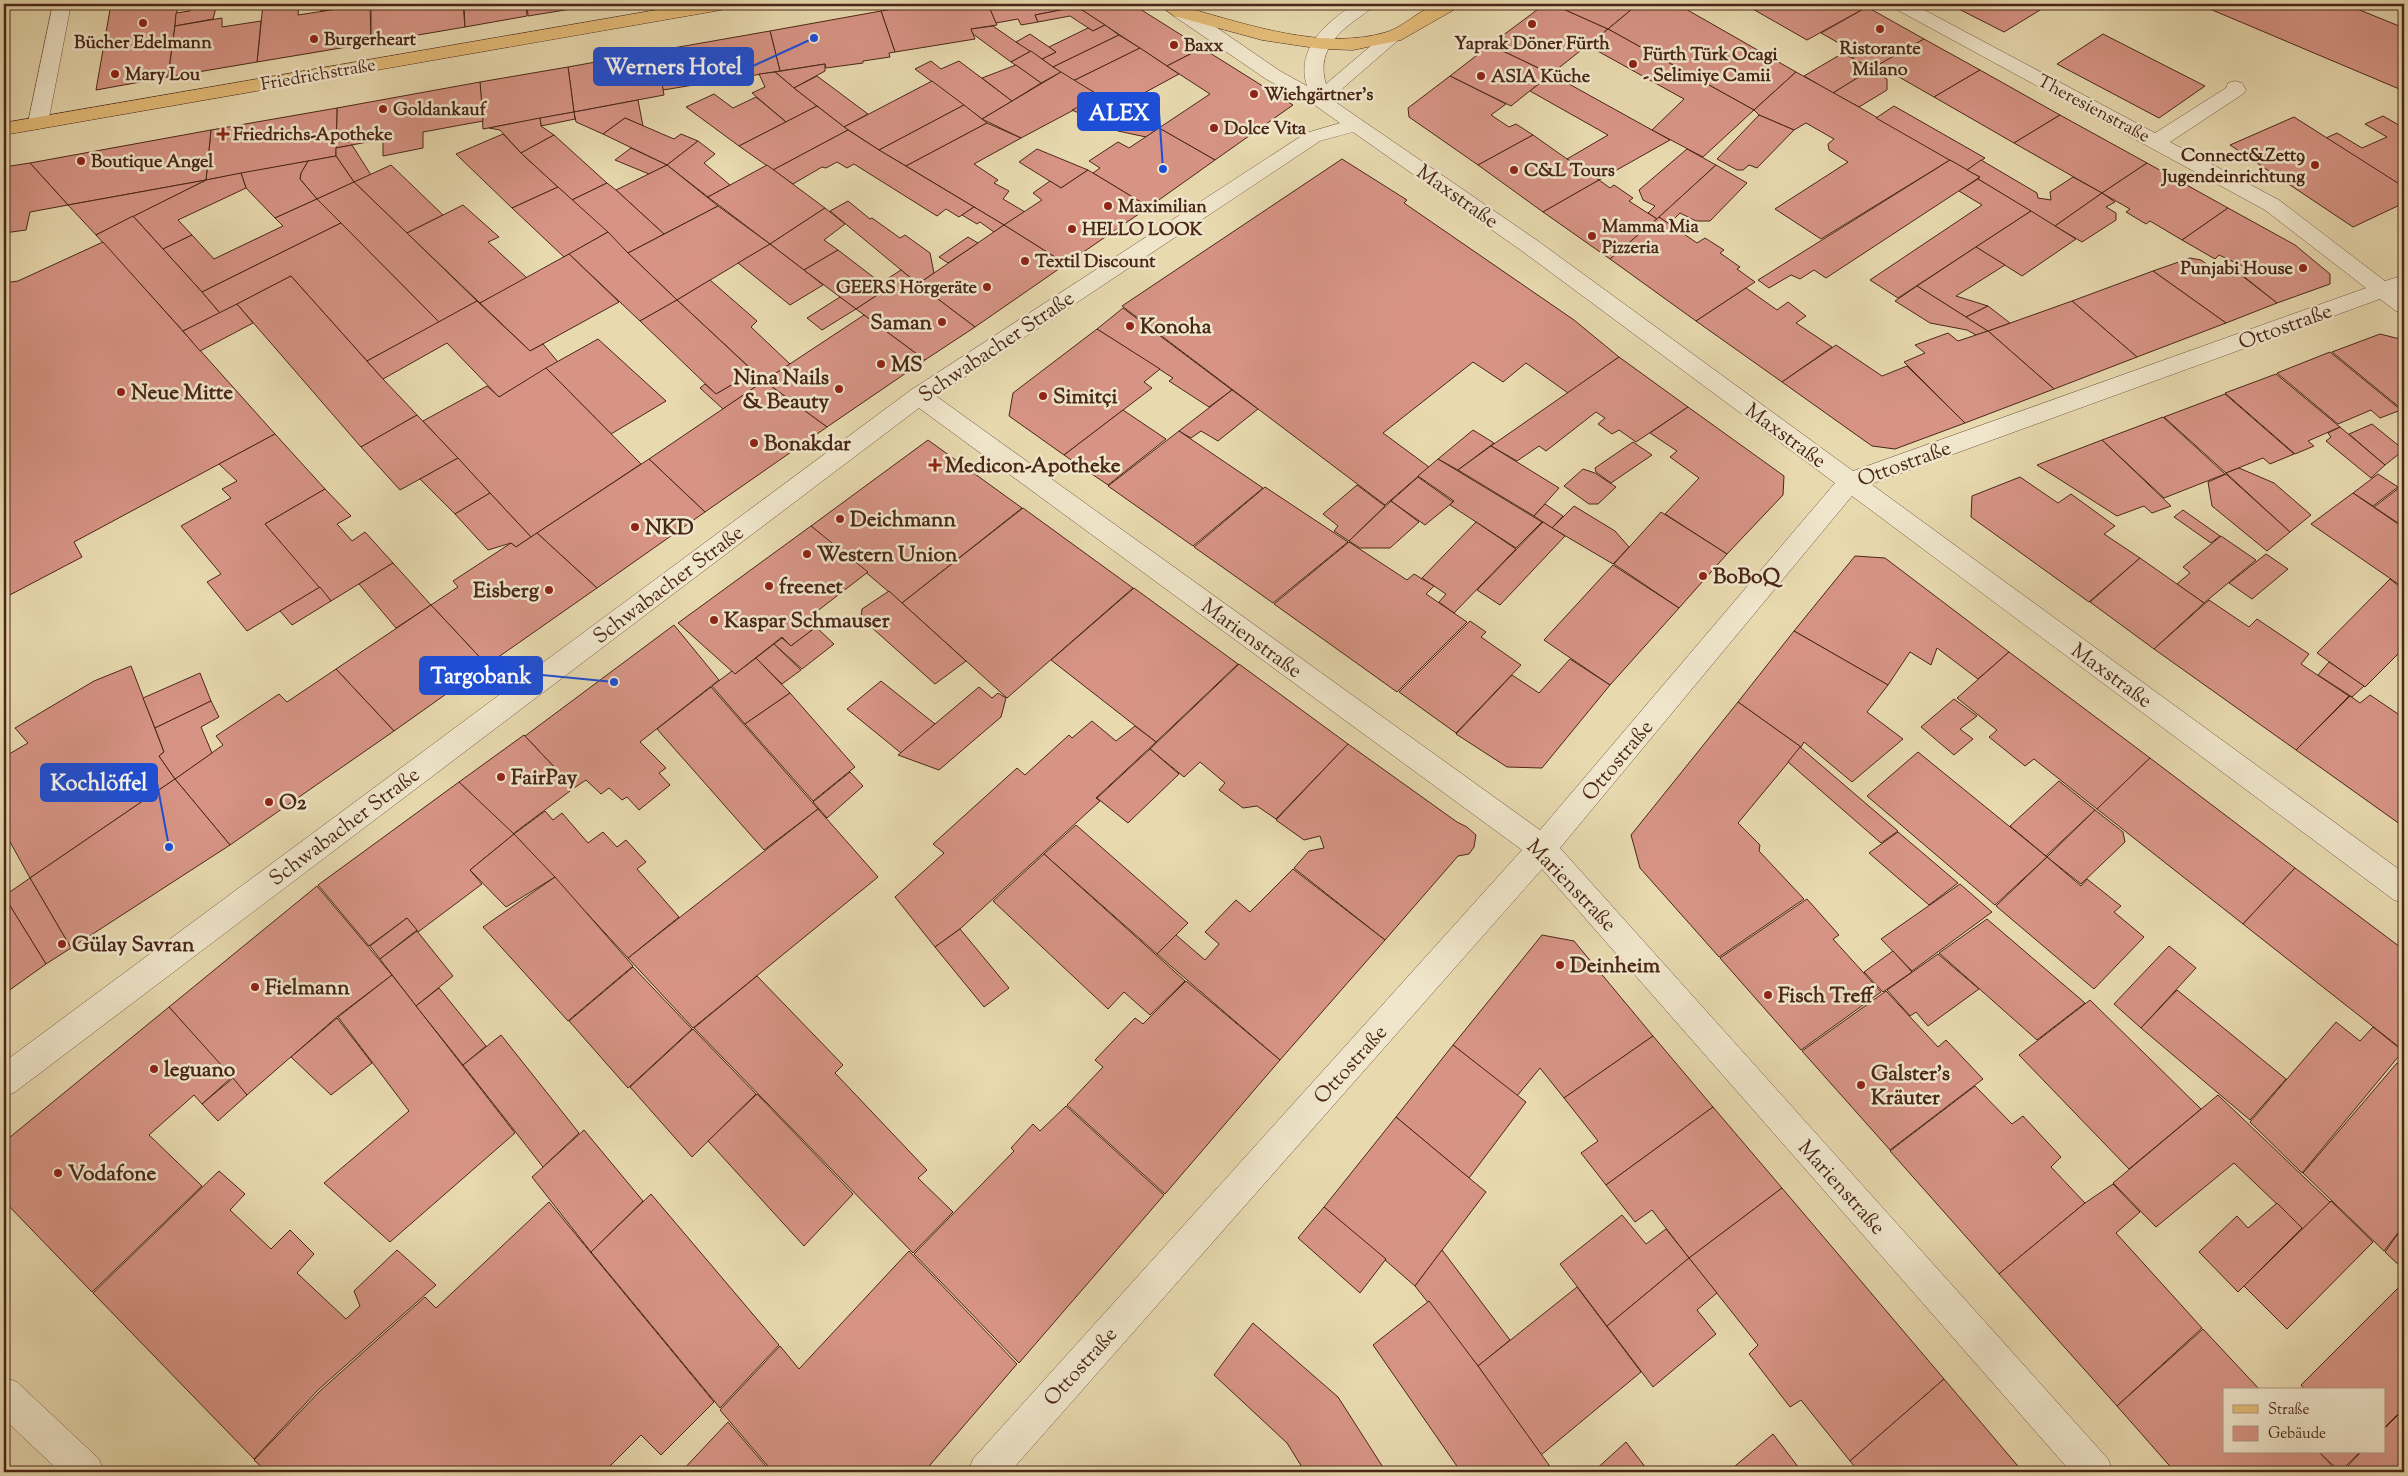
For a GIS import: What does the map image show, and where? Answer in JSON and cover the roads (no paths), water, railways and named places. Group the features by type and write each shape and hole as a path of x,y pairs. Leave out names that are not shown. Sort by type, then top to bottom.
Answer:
{"main road":[{"name":"Friedrichstraße","path":"4,129 721,4"},
{"path":"1394,36 1451,4"},
{"name":"Maxstraße","path":"1174,8 1262,34 1322,43 1353,44 1394,36"}],"street":[{"path":"38,123 62,4"},
{"path":"1323,102 1314,80 1313,63 1322,43 1342,19 1366,4"},
{"name":"Theresienstraße","path":"1900,4 2272,204 2394,286 2404,306"},
{"name":"Maxstraße","path":"1174,8 1273,75 1323,102 1530,246 2404,890"},
{"path":"1323,102 1336,84 1394,36"},
{"path":"2157,142 2236,90 2235,87"},
{"name":"Schwabacher Straße","path":"4,1081 920,396 1313,137 1357,125"},
{"name":"Ottostraße","path":"986,1472 1542,848 1850,482 2394,286"},
{"name":"Marienstraße","path":"920,396 1542,848 2095,1472"},
{"path":"4,1395 86,1472"}],"place":[{"name":"Bücher Edelmann","path":"143,23"},
{"name":"Yaprak Döner Fürth","path":"1532,24"},
{"name":"Ristorante Milano","path":"1880,29"},
{"name":"Werners Hotel","path":"814,38"},
{"name":"Burgerheart","path":"314,39"},
{"name":"Baxx","path":"1174,45"},
{"name":"Fürth Türk Ocagi - Selimiye Camii","path":"1633,64"},
{"name":"Mary Lou","path":"115,74"},
{"name":"ASIA Küche","path":"1481,76"},
{"name":"Wiehgärtner's","path":"1254,94"},
{"name":"Goldankauf","path":"383,109"},
{"name":"Dolce Vita","path":"1214,128"},
{"name":"Friedrichs-Apotheke","path":"223,134"},
{"name":"Boutique Angel","path":"81,161"},
{"name":"Connect&Zett9 Jugendeinrichtung","path":"2315,165"},
{"name":"ALEX","path":"1163,169"},
{"name":"C&L Tours","path":"1514,170"},
{"name":"Maximilian","path":"1108,206"},
{"name":"HELLO LOOK","path":"1072,229"},
{"name":"Mamma Mia Pizzeria","path":"1592,236"},
{"name":"Textil Discount","path":"1025,261"},
{"name":"Punjabi House","path":"2303,268"},
{"name":"GEERS Hörgeräte","path":"987,287"},
{"name":"Saman","path":"942,322"},
{"name":"Konoha","path":"1130,326"},
{"name":"MS","path":"881,364"},
{"name":"Nina Nails & Beauty","path":"839,389"},
{"name":"Neue Mitte","path":"121,392"},
{"name":"Simitçi","path":"1043,396"},
{"name":"Bonakdar","path":"754,443"},
{"name":"Medicon-Apotheke","path":"935,465"},
{"name":"Deichmann","path":"840,519"},
{"name":"NKD","path":"635,527"},
{"name":"Western Union","path":"807,554"},
{"name":"BoBoQ","path":"1703,576"},
{"name":"freenet","path":"769,586"},
{"name":"Eisberg","path":"549,590"},
{"name":"Kaspar Schmauser","path":"714,620"},
{"name":"Targobank","path":"614,682"},
{"name":"FairPay","path":"501,777"},
{"name":"O2","path":"269,802"},
{"name":"Kochlöffel","path":"169,847"},
{"name":"Gülay Savran","path":"62,944"},
{"name":"Deinheim","path":"1560,965"},
{"name":"Fielmann","path":"255,987"},
{"name":"Fisch Treff","path":"1768,995"},
{"name":"leguano","path":"154,1069"},
{"name":"Galster's Kräuter","path":"1861,1085"},
{"name":"Vodafone","path":"58,1173"}]}
